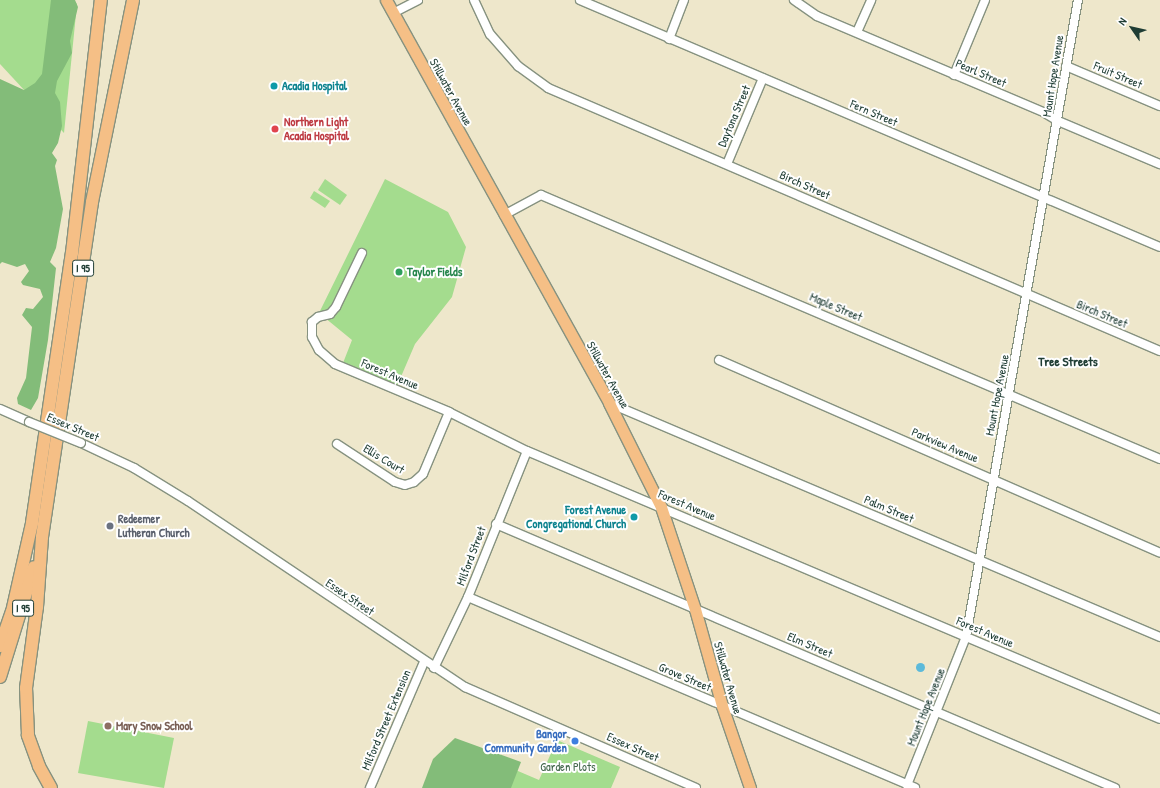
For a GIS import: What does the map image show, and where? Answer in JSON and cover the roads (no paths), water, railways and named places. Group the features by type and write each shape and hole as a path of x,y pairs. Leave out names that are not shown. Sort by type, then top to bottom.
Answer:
{"highway":[{"name":"I 95","path":"0,646 22,573 34,511 72,253 101,0"},
{"name":"I 95","path":"0,677 24,607 42,537 92,202 133,0"},
{"path":"42,537 25,712 34,754 51,788"}],"main road":[{"name":"Stillwater Avenue","path":"386,0 609,403 661,507 695,609 722,706 750,788"}],"street":[{"path":"393,13 418,0"},
{"name":"Birch Street","path":"474,0 490,34 518,66 548,88 727,164 1028,296 1160,351"},
{"name":"Fern Street","path":"580,0 1160,247"},
{"path":"669,39 684,0"},
{"name":"Pearl Street","path":"794,0 817,16 954,75 1045,112 1058,121 1160,164"},
{"path":"857,32 871,0"},
{"path":"954,75 984,0"},
{"name":"Mount Hope Avenue","path":"911,786 937,711 966,637 993,479 1028,296 1042,197 1058,121 1078,0"},
{"name":"Fruit Street","path":"1066,66 1160,106"},
{"name":"Daytona Street","path":"727,164 763,78"},
{"name":"Maple Street","path":"504,215 542,195 1160,459"},
{"name":"Forest Avenue","path":"362,253 336,307 330,314 318,317 312,322 312,337 319,350 335,364 449,412 527,451 1160,719"},
{"name":"Parkview Avenue","path":"719,360 1160,553"},
{"name":"Palm Street","path":"609,403 1160,637"},
{"name":"Essex Street","path":"0,409 81,443 134,468 188,501 424,662 465,687 696,788"},
{"name":"Ellis Court","path":"338,444 395,482 410,483 423,474 449,412"},
{"name":"Milford Street","path":"434,668 468,597 496,524 527,451"},
{"name":"Elm Street","path":"496,524 1115,788"},
{"name":"Grove Street","path":"468,597 911,786"},
{"name":"Milford Street Extension","path":"370,788 424,662"}],"water":[{"path":"920,662 925,667 920,672 915,667"}],"place":[{"name":"Acadia Hospital","path":"274,86"},
{"name":"Northern Light Acadia Hospital","path":"275,129"},
{"name":"Taylor Fields","path":"399,272"},
{"name":"Forest Avenue Congregational Church","path":"634,517"},
{"name":"Redeemer Lutheran Church","path":"110,526"},
{"name":"Mary Snow School","path":"108,726"},
{"name":"Bangor Community Garden","path":"575,741"}],"district":[{"name":"Tree Streets","path":"1068,361"}],"park label":[{"name":"Garden Plots","path":"568,767"}]}
